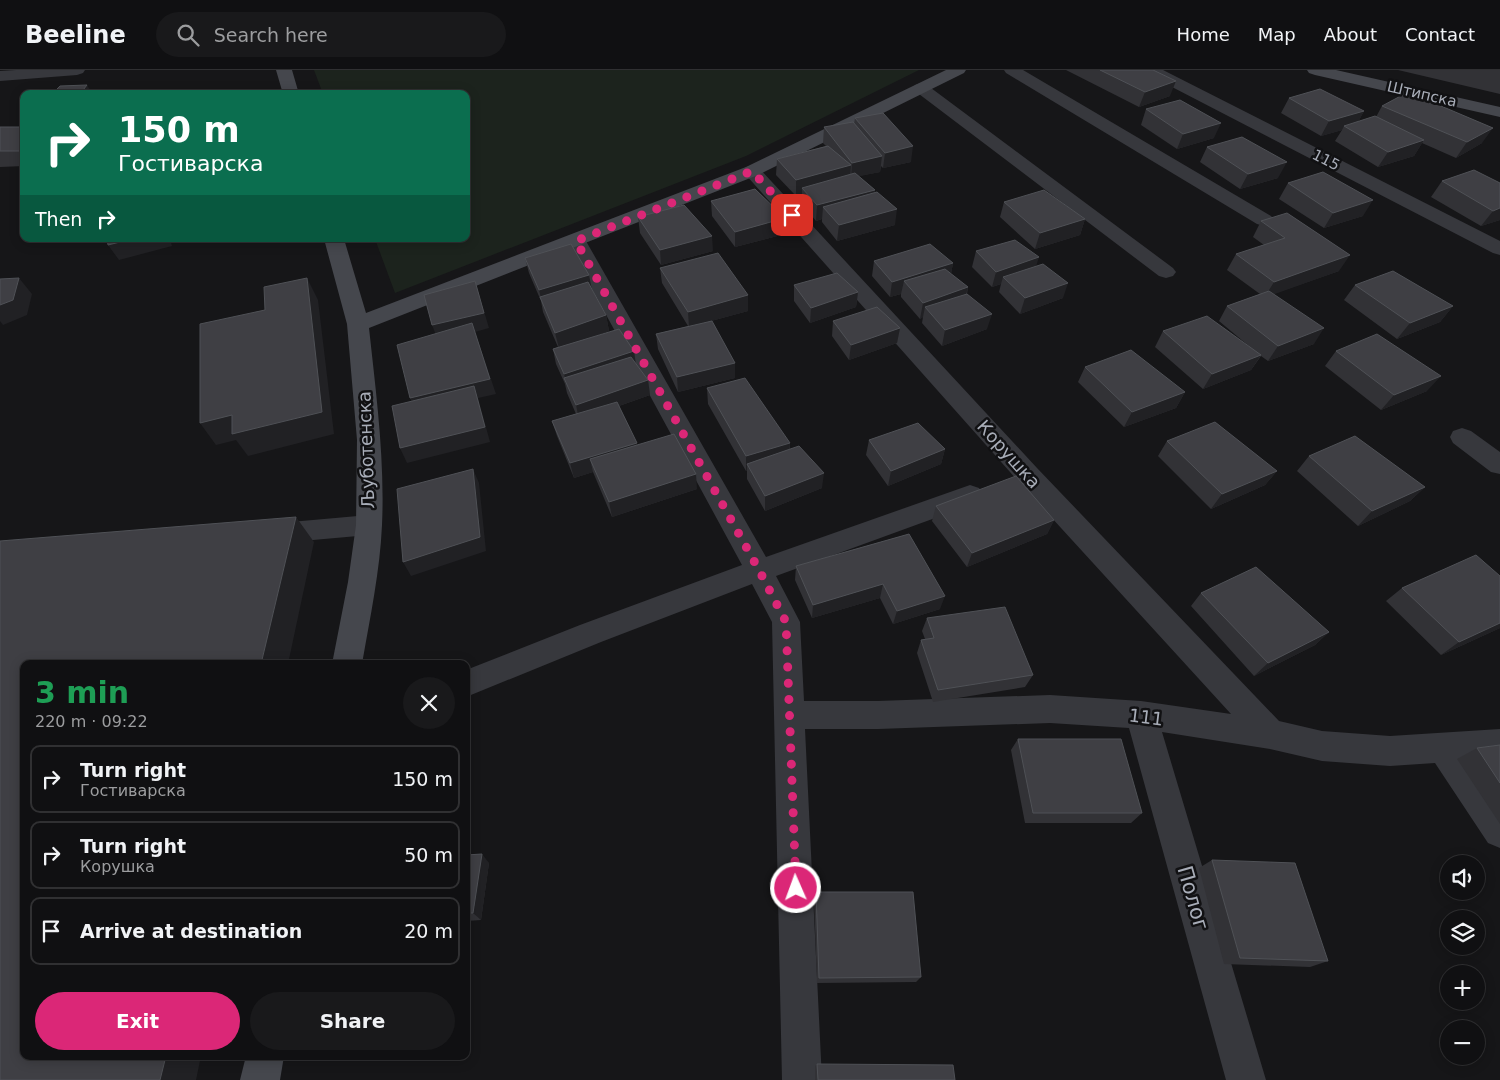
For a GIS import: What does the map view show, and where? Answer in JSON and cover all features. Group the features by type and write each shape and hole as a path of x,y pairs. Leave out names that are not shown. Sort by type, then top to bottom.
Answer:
{"street":[{"path":"0,76 77,70"},
{"path":"284,70 290,90"},
{"path":"358,324 576,241 752,171 958,70"},
{"path":"1012,70 1264,220"},
{"name":"115","path":"1152,70 1500,249"},
{"name":"Штипска","path":"1315,70 1500,112"},
{"path":"922,88 1166,272"},
{"name":"Корушка","path":"752,171 1028,474 1270,734"},
{"path":"576,241 786,622 802,1080"},
{"name":"Љуботенска","path":"335,242 358,324 369,440 369,525 362,582 348,660"},
{"path":"1462,437 1500,465"},
{"path":"470,682 560,644 759,570 1028,474"},
{"path":"242,536 369,525"},
{"name":"111","path":"790,715 878,715 1050,709 1141,715 1270,734 1322,746 1380,750 1500,744"},
{"name":"Полог","path":"1141,715 1246,1080"},
{"path":"1443,746 1500,831"},
{"path":"260,1080 264,1060"}],"shaded area":[{"path":"314,70 919,70 746,156 395,293 376,242 470,242 470,90 322,90"}],"building":[{"path":"1100,70 1153,70 1176,81 1145,92"},
{"path":"87,85 83,90 56,90 60,86"},
{"path":"1320,89 1364,111 1329,121 1289,98"},
{"path":"1408,92 1493,128 1467,142 1382,106"},
{"path":"1180,100 1221,123 1183,134 1146,109"},
{"path":"883,113 913,146 885,153 855,118"},
{"path":"1375,116 1424,140 1388,152 1344,126"},
{"path":"853,122 882,156 852,163 824,127"},
{"path":"0,127 20,127 20,151 0,151"},
{"path":"1242,137 1287,162 1248,174 1207,147"},
{"path":"828,146 851,165 796,180 777,159"},
{"path":"1474,170 1500,183 1500,208 1493,211 1442,181"},
{"path":"1323,172 1373,200 1333,213 1288,183"},
{"path":"855,173 875,190 817,205 802,188"},
{"path":"755,189 785,218 735,232 711,201"},
{"path":"1044,190 1085,219 1040,233 1004,202"},
{"path":"877,192 897,209 839,225 823,207"},
{"path":"684,205 712,236 660,250 638,217"},
{"path":"1287,213 1350,255 1274,282 1236,254 1285,238 1261,221"},
{"path":"1015,240 1039,257 996,272 976,251"},
{"path":"108,242 120,242 108,245"},
{"path":"571,244 589,275 539,290 525,258"},
{"path":"930,244 953,263 892,282 874,261"},
{"path":"718,253 748,295 688,312 660,268"},
{"path":"1043,264 1068,283 1025,298 1003,277"},
{"path":"945,269 968,287 923,303 904,281"},
{"path":"1393,271 1453,306 1410,323 1355,285"},
{"path":"837,273 858,292 811,308 794,285"},
{"path":"19,278 13,300 0,305 0,279"},
{"path":"307,278 322,412 232,434 232,415 200,423 200,324 265,310 264,287"},
{"path":"475,281 484,313 432,325 424,295"},
{"path":"588,282 606,315 555,333 540,297"},
{"path":"1269,291 1324,328 1278,346 1227,306"},
{"path":"967,294 992,314 945,330 925,307"},
{"path":"877,307 900,328 851,345 833,321"},
{"path":"1207,316 1261,355 1212,374 1163,331"},
{"path":"712,321 735,363 677,377 656,334"},
{"path":"472,323 490,379 410,398 397,345"},
{"path":"619,329 634,351 564,374 553,349"},
{"path":"1377,334 1441,376 1394,395 1336,351"},
{"path":"1131,350 1185,392 1132,412 1085,367"},
{"path":"631,357 648,380 576,405 564,378"},
{"path":"745,378 790,443 746,456 707,388"},
{"path":"474,386 485,427 400,448 392,406"},
{"path":"617,402 637,443 570,463 552,421"},
{"path":"1215,422 1277,471 1222,494 1167,441"},
{"path":"918,423 945,449 891,471 869,440"},
{"path":"674,434 696,474 609,502 590,459"},
{"path":"1355,436 1425,487 1372,511 1309,456"},
{"path":"799,446 824,473 765,496 747,464"},
{"path":"473,469 480,537 403,562 397,489"},
{"path":"1016,476 1054,520 972,553 936,506"},
{"path":"296,517 262,660 20,660 20,1060 165,1060 160,1080 0,1080 0,541"},
{"path":"909,534 945,596 897,611 883,584 813,605 796,566"},
{"path":"1476,555 1500,576 1500,623 1459,642 1402,588"},
{"path":"1256,567 1329,632 1268,663 1201,593"},
{"path":"1005,607 1033,675 938,690 921,640 934,638 927,618"},
{"path":"1018,739 1121,739 1142,813 1033,813"},
{"path":"1500,745 1500,783 1477,748"},
{"path":"482,854 473,913 470,913 470,855"},
{"path":"1212,860 1295,863 1328,961 1240,958"},
{"path":"816,892 913,892 921,977 819,978"},
{"path":"817,1064 953,1065 955,1080 818,1080"}],"route":[{"path":"792,215 752,171 576,241 786,622 796,888"}]}
